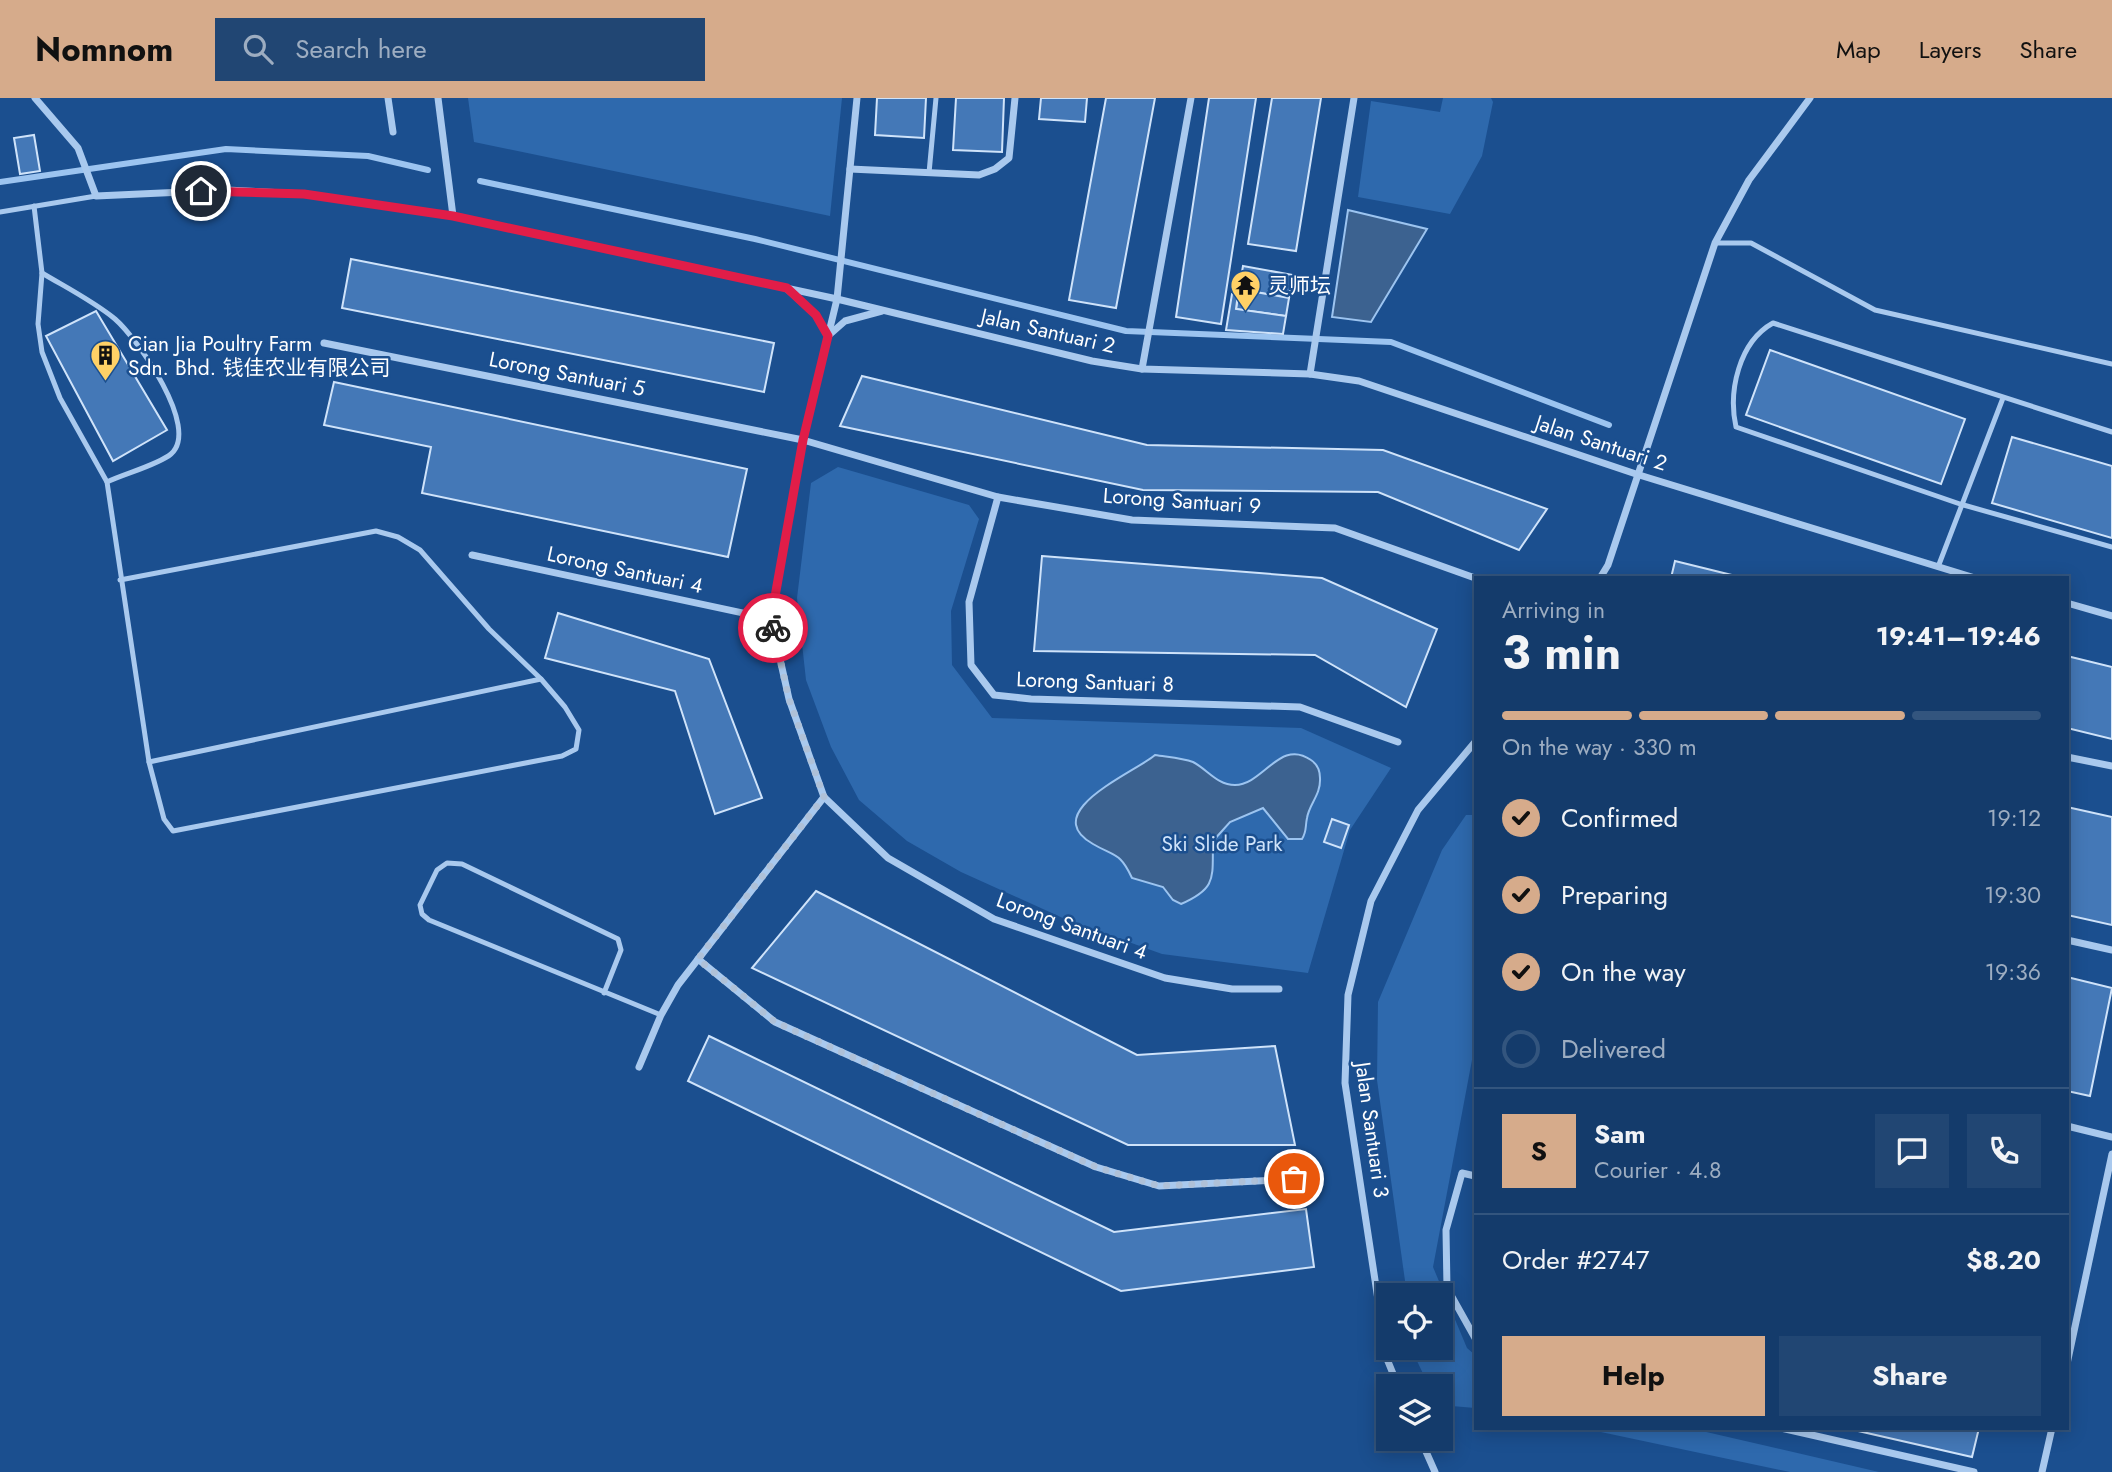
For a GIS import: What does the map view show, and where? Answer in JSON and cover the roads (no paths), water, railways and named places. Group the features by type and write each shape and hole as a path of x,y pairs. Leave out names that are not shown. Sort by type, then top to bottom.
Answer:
{"street":[{"path":"35,98 78,148 96,196"},
{"path":"388,98 393,132"},
{"path":"438,98 453,216"},
{"name":"Lorong Santuari 4","path":"857,98 837,299 803,440 771,619 789,699 824,797 888,858 994,919 1165,978 1232,989 1279,989"},
{"path":"850,169 979,175 995,169 1009,158 1015,98"},
{"path":"1142,369 1191,98"},
{"path":"1310,374 1354,98"},
{"path":"1601,576 1608,565 1636,474 1715,243 1749,180 1810,98"},
{"name":"Jalan Santuari 2","path":"96,196 227,190 304,194 453,216 837,299 1013,343 1142,369 1310,374 1359,381 1636,474 1968,576"},
{"path":"787,288 816,315 828,336 845,321 885,310"},
{"name":"Lorong Santuari 5","path":"324,343 803,440"},
{"name":"Lorong Santuari 9","path":"803,440 998,497 1132,520 1335,528 1474,578"},
{"name":"Lorong Santuari 8","path":"998,497 969,601 971,665 994,695 1031,699 1300,707 1398,742"},
{"name":"Lorong Santuari 4","path":"472,555 771,619"},
{"path":"2069,604 2112,616"},
{"name":"Jalan Santuari 3","path":"1393,1374 1387,1359 1345,1083 1348,995 1371,901 1418,810 1474,743"},
{"path":"2069,757 2112,766"},
{"path":"639,1067 661,1015 698,959 824,797"},
{"path":"2069,940 2112,950"},
{"path":"698,959 775,1022 1096,1167 1159,1186 1294,1179"},
{"path":"2069,1126 2112,1137"},
{"path":"2069,1355 2112,1154"},
{"path":"1474,1176 1462,1173 1446,1230 1447,1288 1474,1336"},
{"path":"2069,1313 2078,1315"},
{"path":"1790,1430 1974,1472"},
{"path":"2042,1472 2052,1430"},
{"path":"1426,1451 1435,1472"}],"lane":[{"path":"929,173 936,98"},
{"path":"0,212 96,196"},
{"path":"34,206 42,273 38,324 41,352 60,398 107,482 120,580 149,762 164,819 173,831 562,756 576,748 579,730 565,707 541,679 489,629 420,550 398,537 376,531 120,580"},
{"path":"1715,243 1751,243 1875,310 2112,364"},
{"path":"42,273 96,304 118,322 149,360 179,418 179,439 172,453 107,482"},
{"path":"2112,432 1773,323 1757,332 1746,351 1735,382 1731,408 1736,427 1960,504 2112,547"},
{"path":"1938,567 2003,398"},
{"path":"149,762 541,679"},
{"path":"604,993 621,950 618,939 462,864 447,863 437,870 420,905 422,914 429,920 604,993 661,1015"}],"waterway":[{"path":"0,182 226,149 368,156 428,170"},
{"path":"480,181 755,239 1126,331 1391,342 1609,425"}],"place":[{"name":"灵师坛","path":"1245,313"},
{"name":"Cian Jia Poultry Farm Sdn. Bhd. 钱佳农业有限公司","path":"105,383"}],"park label":[{"name":"Ski Slide Park","path":"1222,844"}]}
